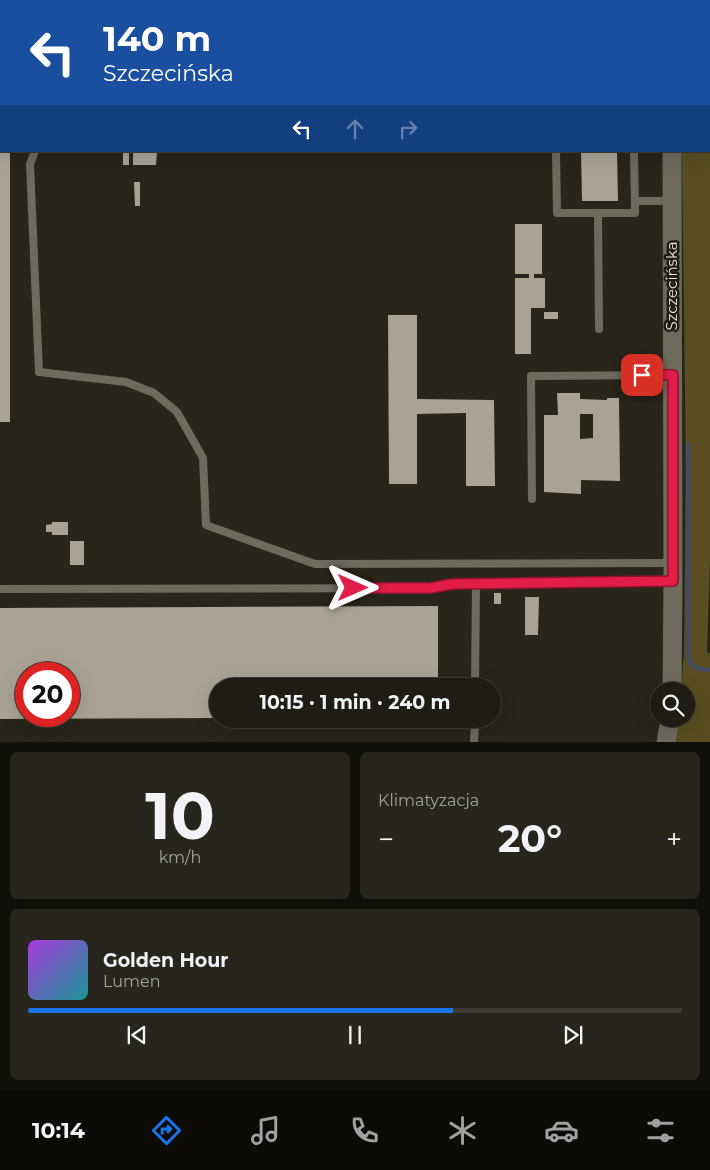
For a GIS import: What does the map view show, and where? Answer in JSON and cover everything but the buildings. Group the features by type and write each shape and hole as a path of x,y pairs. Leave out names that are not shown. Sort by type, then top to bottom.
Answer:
{"street":[{"name":"Szczecińska","path":"672,152 672,682"},
{"path":"666,742 669,727"}],"lane":[{"path":"35,152 30,164 39,372 126,382 154,393 178,412 203,458 206,525 315,564 673,572"},
{"path":"556,152 557,213 635,213 634,152"},
{"path":"635,201 672,201"},
{"path":"598,213 599,329"},
{"path":"532,499 531,376 673,375"},
{"path":"0,589 431,588 452,584 673,572"},
{"path":"475,678 476,584"},
{"path":"474,728 474,742"}],"shaded area":[{"path":"682,152 710,152 710,557 707,653 710,653 710,742 676,742 678,727 695,727 695,682 682,682 684,652 686,471"}],"waterway":[{"path":"688,444 688,655 692,666 698,669 710,670"}],"route":[{"path":"353,588 431,588 452,584 673,581 673,375 642,375"}]}
